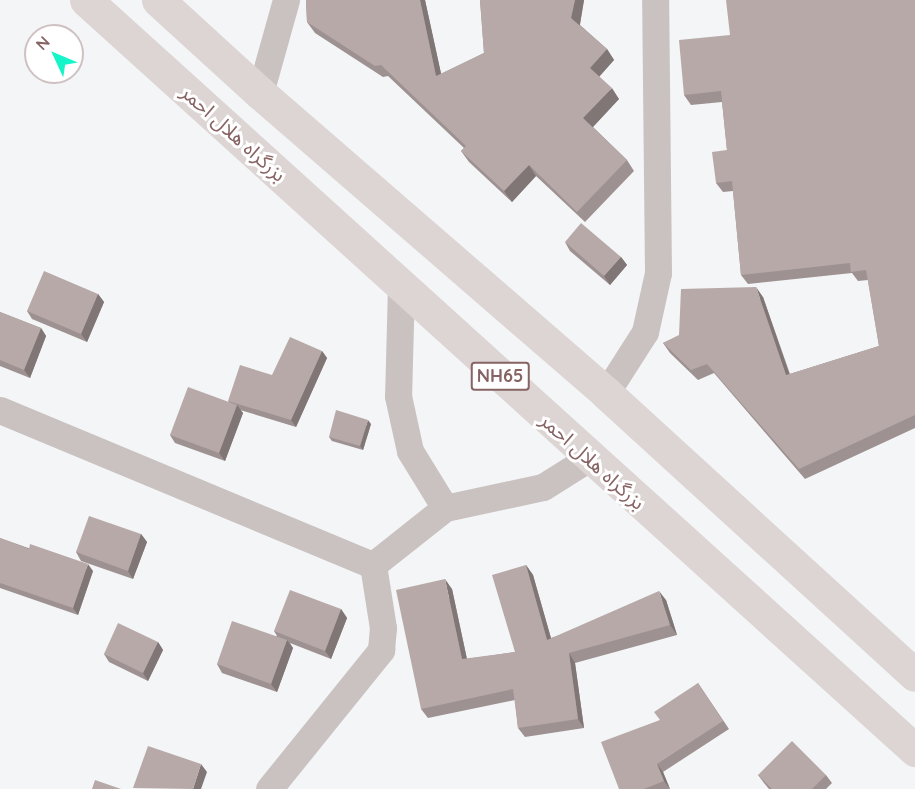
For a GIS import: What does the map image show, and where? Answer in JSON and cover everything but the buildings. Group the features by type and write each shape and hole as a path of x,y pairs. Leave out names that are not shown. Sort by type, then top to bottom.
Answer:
{"highway":[{"name":"بزرگراه هلال احمر","path":"86,0 915,750"},
{"name":"NH65","path":"158,0 260,93 606,393 915,675"}],"street":[{"path":"260,93 286,0"},
{"path":"606,393 645,332 658,273 655,0"},
{"path":"401,285 398,396 410,451 445,508"},
{"path":"0,410 373,565"},
{"path":"373,565 445,508 543,487 590,458"},
{"path":"269,789 381,650 383,628 373,565"}]}
